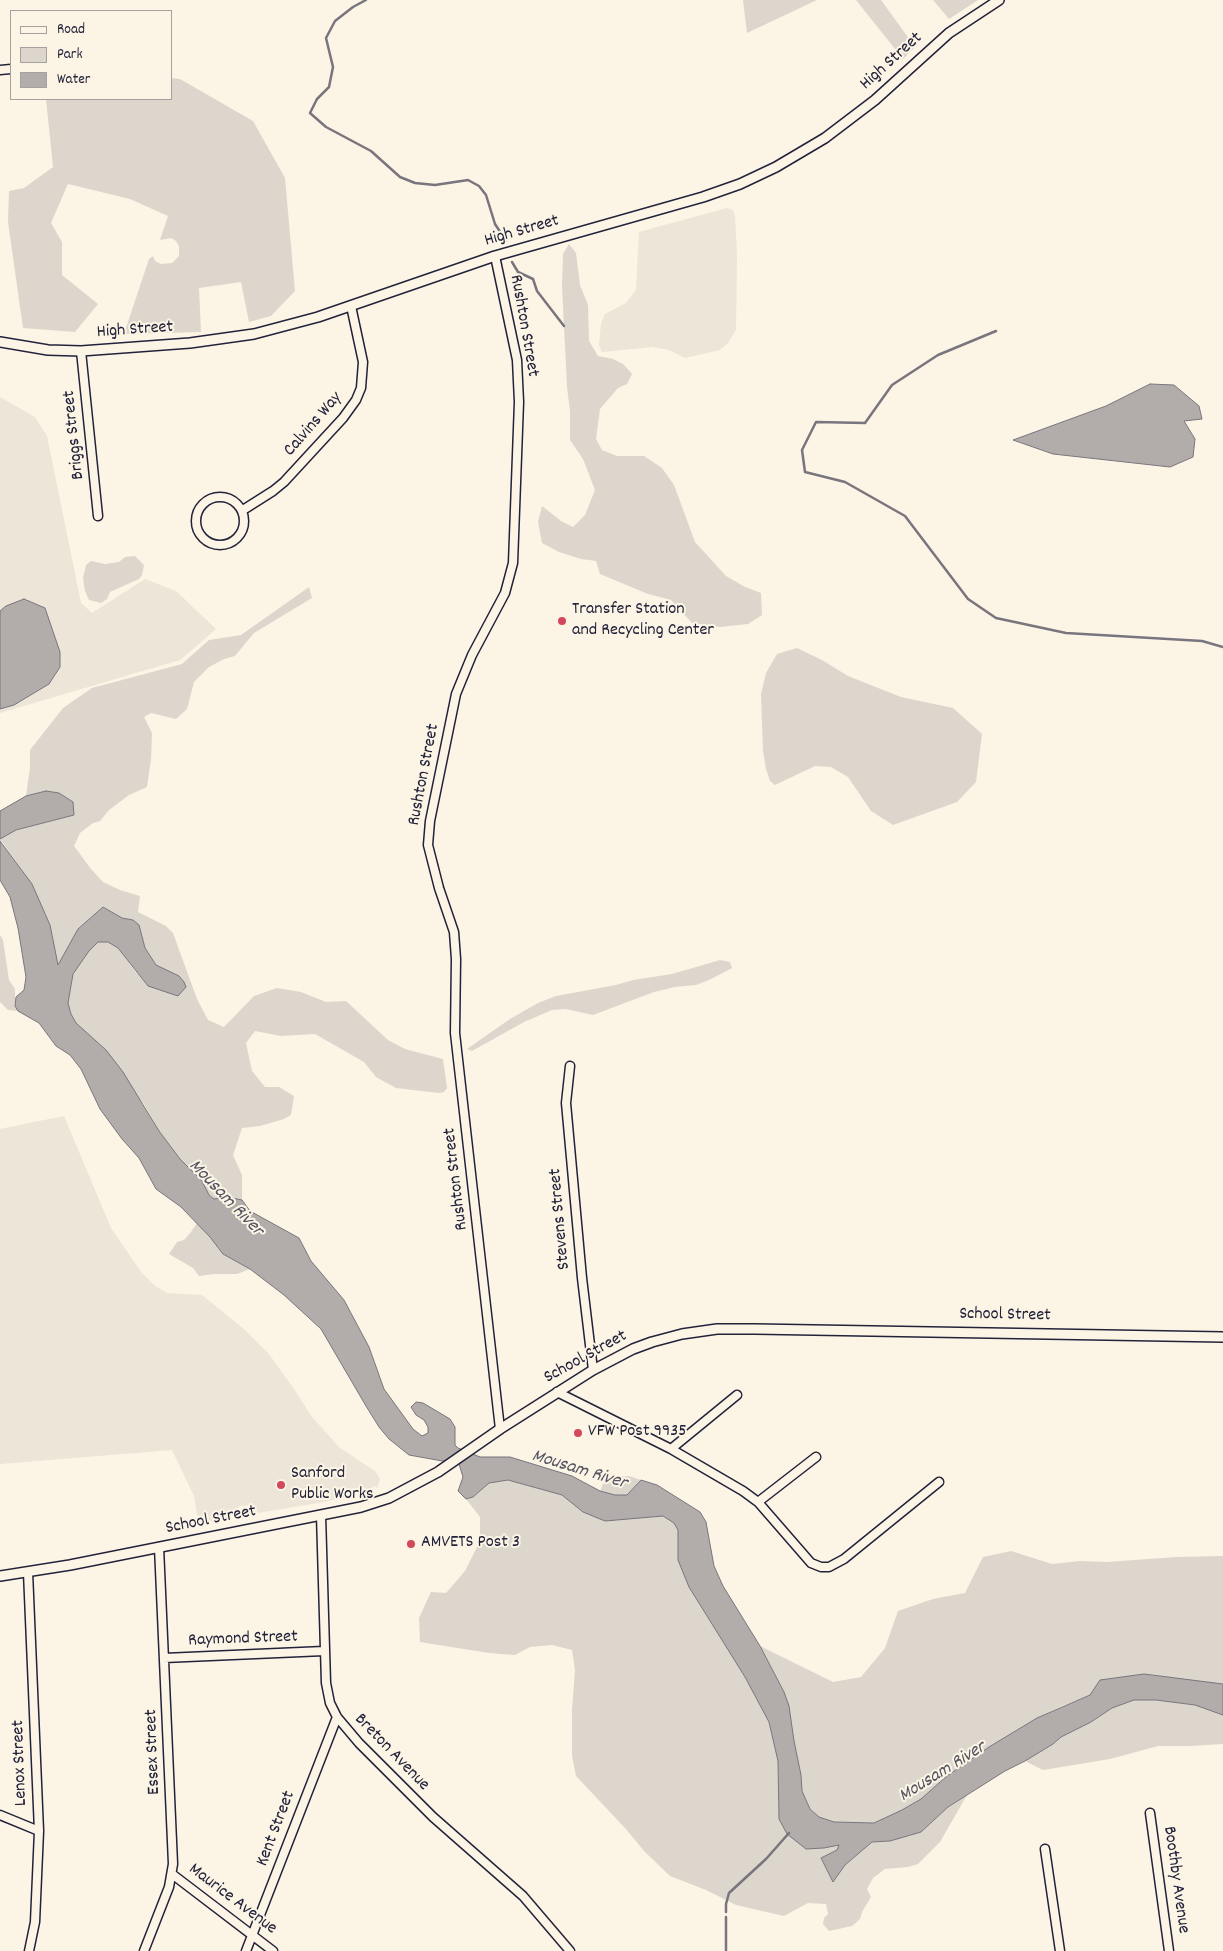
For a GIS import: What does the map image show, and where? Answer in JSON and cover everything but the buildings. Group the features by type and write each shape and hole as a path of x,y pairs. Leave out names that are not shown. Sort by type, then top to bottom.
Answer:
{"street":[{"name":"High Street","path":"0,342 41,349 81,350 190,343 254,334 295,324 351,306 495,256 703,197 740,184 776,167 825,138 875,100 944,37 999,0"},
{"name":"Rushton Street","path":"495,256 517,360 519,402 513,563 505,593 468,662 456,694 430,821 428,845 438,888 454,932 456,959 455,1033 500,1429"},
{"name":"Calvins Way","path":"242,510 284,482 343,418 356,400 361,388 363,362 351,306"},
{"name":"Briggs Street","path":"81,350 98,516"},
{"path":"217,497 227,498 236,502 242,510 245,525 238,539 229,544 214,545 205,540 198,532 196,522 198,513 208,501 217,497"},
{"name":"Stevens Street","path":"570,1066 567,1111 582,1278 593,1370"},
{"name":"School Street","path":"0,1576 159,1548 321,1515 389,1498 451,1463 500,1429 593,1370 652,1342 682,1334 716,1329 1223,1337"},
{"path":"557,1392 717,1474 758,1502 811,1563 825,1568 844,1559 940,1482"},
{"path":"671,1449 737,1395"},
{"path":"758,1502 816,1457"},
{"name":"Breton Avenue","path":"321,1515 326,1683 330,1703 337,1717 359,1743 433,1817 523,1896 570,1951"},
{"name":"Essex Street","path":"144,1951 169,1886 172,1874 173,1853 159,1548"},
{"name":"Lenox Street","path":"28,1572 39,1831 35,1922 30,1951"},
{"name":"Raymond Street","path":"164,1658 324,1651"},
{"name":"Kent Street","path":"246,1951 337,1717"},
{"name":"Boothby Avenue","path":"1150,1812 1169,1951"},
{"path":"0,1815 39,1831"},
{"path":"1045,1849 1060,1951"},
{"name":"Maurice Avenue","path":"172,1874 274,1951"}],"shaded area":[{"path":"727,208 733,210 735,216 737,255 736,330 727,344 720,350 685,358 669,350 652,347 602,352 599,345 601,324 605,314 626,303 636,290 639,232"},
{"path":"0,397 35,417 47,436 81,603 92,613 145,579 176,591 216,629 180,660 0,713"},
{"name":"Sanford Public Works","path":"64,1116 111,1228 141,1272 155,1286 167,1293 202,1295 245,1330 269,1354 312,1417 340,1448 375,1471 380,1479 377,1488 375,1486 372,1487 372,1490 324,1502 258,1513 252,1505 239,1506 235,1514 199,1525 194,1496 172,1450 0,1464 0,1129"}],"green space":[{"path":"743,0 817,0 747,33"},
{"path":"856,0 881,0 915,47 903,59"},
{"path":"933,0 978,0 949,19"},
{"path":"172,78 180,79 253,121 285,178 295,291 271,316 249,322 241,282 199,288 201,332 124,334 149,259 153,256 155,261 161,264 172,263 179,256 179,246 176,241 171,238 160,240 168,216 130,199 68,184 51,223 62,242 62,275 98,304 75,332 23,328 8,222 9,191 24,188 53,167 46,100 172,100"},
{"path":"569,244 576,253 580,285 588,305 589,341 598,356 613,359 623,364 632,374 627,384 618,388 600,409 596,439 602,450 617,456 644,456 662,468 674,485 695,542 726,576 745,587 761,593 762,615 748,624 720,627 692,623 671,600 648,594 600,574 596,561 581,559 559,552 542,543 538,522 542,506 561,521 573,527 585,515 595,490 583,459 570,440 570,411 562,286 563,254"},
{"path":"135,556 144,565 139,579 110,592 107,599 101,603 89,600 83,578 86,565 91,561 105,564 119,562 125,557"},
{"path":"309,587 312,598 254,633 235,656 224,659 209,667 194,682 187,709 176,719 151,713 144,717 152,733 147,787 129,795 109,810 100,821 93,823 80,833 74,846 103,882 140,896 138,912 166,926 173,933 197,999 208,1020 224,1027 254,996 277,988 301,992 326,1002 346,1001 388,1040 405,1049 443,1059 447,1088 444,1092 439,1093 396,1088 376,1077 364,1062 315,1034 281,1036 255,1031 246,1043 252,1071 265,1087 279,1087 294,1096 291,1115 260,1126 242,1128 233,1155 242,1175 242,1200 227,1197 214,1199 209,1195 202,1181 180,1159 159,1131 144,1104 76,1023 68,1003 73,974 89,951 98,942 108,942 118,948 148,986 162,990 179,976 156,966 145,948 139,925 133,920 122,918 104,907 78,929 58,966 50,925 32,884 0,839 14,831 74,815 73,802 59,793 46,791 26,796 30,750 63,708 92,688 182,664 209,640 241,635"},
{"path":"797,648 822,660 848,676 901,697 953,708 982,734 976,782 957,802 893,825 871,811 848,777 831,767 815,766 775,785 770,781 763,751 761,694 766,673 777,654"},
{"path":"0,935 3,940 9,980 15,989 15,1006 18,1011 8,1010 0,1002"},
{"path":"720,960 730,962 732,968 696,985 654,992 593,1015 566,1009 552,1010 524,1022 472,1051 467,1049 510,1019 538,1003 556,996 672,974"},
{"path":"197,1223 223,1254 250,1269 237,1274 199,1276 193,1268 169,1254 177,1242 184,1240"},
{"path":"629,1476 641,1480 627,1495 615,1495 600,1491 603,1484 616,1477"},
{"path":"508,1480 562,1495 583,1512 620,1520 631,1517 663,1516 674,1523 678,1530 678,1560 690,1587 745,1677 769,1722 778,1761 779,1819 787,1834 806,1849 840,1845 837,1850 821,1859 833,1881 845,1865 872,1842 890,1841 921,1832 948,1807 967,1795 940,1842 918,1864 885,1869 873,1878 867,1889 871,1897 860,1919 852,1926 829,1931 823,1924 824,1918 828,1914 826,1904 808,1903 784,1916 736,1905 706,1890 670,1876 645,1852 576,1776 572,1755 572,1710 575,1670 572,1650 552,1645 530,1647 515,1655 489,1653 420,1642 419,1618 431,1592 446,1593 465,1571 480,1541 480,1517 466,1499 473,1497 489,1483"},
{"path":"1011,1551 1052,1564 1080,1561 1107,1562 1223,1556 1223,1684 1144,1674 1062,1706 1037,1718 989,1747 947,1776 921,1799 874,1823 834,1822 819,1817 810,1809 802,1791 801,1775 784,1692 760,1646 833,1682 861,1677 885,1648 898,1611 933,1599 965,1593 983,1557"},
{"path":"1134,1700 1156,1700 1195,1705 1223,1715 1223,1744 1158,1746 1110,1759 1043,1770 1025,1761 1061,1737 1091,1722 1112,1708"}],"water":[{"path":"1150,384 1174,385 1199,406 1202,419 1184,421 1195,439 1193,457 1170,467 1053,454 1013,440 1106,406"},
{"path":"24,599 45,608 60,652 60,667 49,684 14,705 0,709 0,611 6,606"},
{"path":"46,791 59,793 73,802 74,815 16,830 0,839 0,811 26,796"},
{"name":"Mousam River","path":"0,841 32,884 50,925 58,965 78,929 103,907 122,918 133,920 139,925 145,948 156,965 179,976 184,982 186,987 178,996 148,986 118,948 108,942 98,942 89,951 73,974 68,1003 76,1023 106,1050 123,1072 159,1131 180,1159 202,1181 209,1195 214,1199 227,1197 242,1200 250,1211 299,1238 311,1261 344,1300 369,1347 384,1389 413,1429 422,1436 428,1433 428,1427 424,1420 416,1415 411,1407 416,1402 423,1403 450,1419 455,1427 455,1445 458,1448 480,1457 510,1457 572,1476 600,1491 615,1495 627,1495 641,1480 657,1485 700,1512 706,1522 714,1566 723,1586 760,1646 784,1692 789,1706 802,1791 810,1809 819,1817 834,1822 874,1823 902,1810 921,1799 947,1776 989,1747 1037,1718 1090,1695 1100,1680 1144,1674 1223,1684 1223,1715 1195,1705 1156,1700 1134,1700 1112,1708 1091,1722 1061,1737 1053,1744 1005,1771 948,1807 921,1832 890,1841 872,1842 845,1865 833,1882 821,1858 837,1850 839,1845 806,1849 787,1834 779,1819 778,1761 769,1722 745,1677 689,1587 678,1560 678,1530 674,1523 663,1516 605,1521 583,1512 562,1495 508,1480 489,1483 473,1497 466,1499 458,1491 463,1477 459,1464 409,1455 389,1439 366,1406 321,1329 284,1295 250,1269 223,1254 210,1237 181,1207 156,1189 139,1158 100,1109 81,1069 70,1055 56,1046 39,1023 18,1011 15,1006 16,997 24,990 26,977 18,928 10,897 0,880"}],"waterway":[{"path":"366,0 335,21 326,38 333,67 329,87 317,99 310,113 326,127 371,151 400,177 415,183 435,185 468,180 479,186 486,195 495,224 506,241"},
{"path":"512,262 518,272 533,279 537,291 564,326"},
{"path":"996,331 938,355 892,385 865,423 816,422 802,450 805,472 845,482 905,516 968,599 996,618 1066,633 1202,641 1223,647"},
{"path":"726,1912 729,1893 766,1859 789,1833"},
{"path":"726,1917 726,1951"}],"place":[{"name":"Transfer Station and Recycling Center","path":"562,621"},
{"name":"VFW Post 9935","path":"578,1433"},
{"name":"Sanford Public Works","path":"281,1485"},
{"name":"AMVETS Post 3","path":"411,1544"}]}
